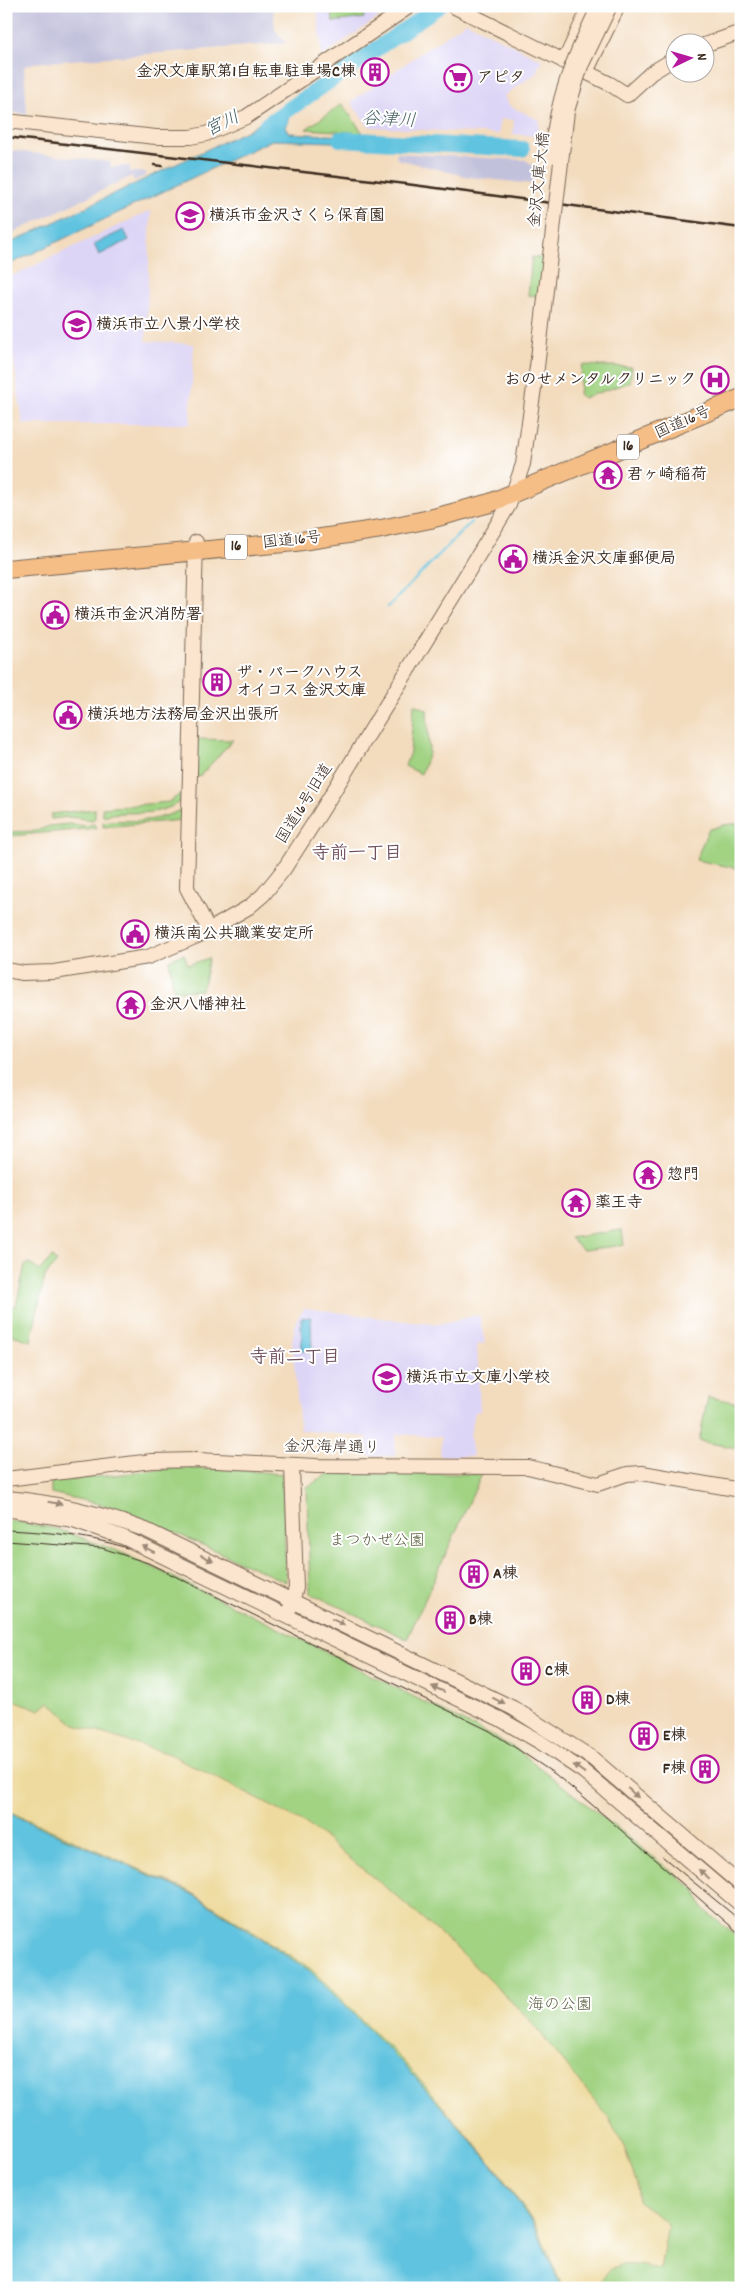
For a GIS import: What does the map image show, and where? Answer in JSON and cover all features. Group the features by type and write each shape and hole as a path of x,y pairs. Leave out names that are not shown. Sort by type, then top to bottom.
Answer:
{"highway":[{"name":"国道16号","path":"6,569 344,526 513,492 645,440 741,398"},
{"name":"国道16号","path":"6,560 195,546"}],"street":[{"path":"6,121 156,137 190,137 206,134 246,117 410,6"},
{"path":"453,6 586,72 627,95 651,73 664,65"},
{"path":"564,62 590,6"},
{"name":"金沢文庫大橋","path":"533,366 557,109 572,62 599,6"},
{"name":"金沢文庫大橋","path":"533,366 567,111 581,66 610,6"},
{"path":"586,72 618,6"},
{"path":"714,41 741,32"},
{"name":"国道16号旧道","path":"6,970 42,973 136,960 167,950 209,930 249,907 268,889 284,869 502,518 522,464 533,366"},
{"path":"195,546 188,888 209,930"},
{"name":"金沢海岸通り","path":"6,1478 173,1460 292,1465 528,1467 598,1484 627,1474 654,1474 741,1490"},
{"path":"286,1617 294,1600 296,1588 292,1465"},
{"path":"6,1498 45,1502 110,1517 175,1542 513,1708 599,1764 741,1885"},
{"path":"6,1509 65,1519 107,1531 462,1700 540,1742 583,1771 741,1905"}],"shaded area":[{"path":"6,6 210,6 211,12 273,7 275,30 286,43 34,63 24,67 27,114 6,112"},
{"path":"317,6 395,6 322,56"},
{"name":"アピタ","path":"466,22 542,60 537,70 538,72 504,96 510,106 539,120 538,136 513,134 514,120 500,119 499,134 371,127 367,124 352,104 353,100"},
{"path":"6,150 110,162 111,167 130,166 130,172 146,172 146,176 134,181 132,176 6,236"},
{"path":"396,153 526,160 534,167 532,184 469,177 397,159"},
{"name":"横浜市立八景小学校","path":"151,210 146,341 194,344 190,424 23,424 6,309 6,279"},
{"name":"横浜市立文庫小学校","path":"305,1308 438,1324 479,1315 485,1343 477,1345 480,1411 475,1412 470,1435 473,1456 440,1456 441,1437 396,1434 395,1456 369,1456 367,1437 300,1430 292,1341 297,1318"}],"green space":[{"path":"362,6 364,18 333,22 332,8"},
{"path":"342,104 363,133 306,129"},
{"path":"532,257 556,259 551,298 528,295"},
{"path":"582,365 632,367 630,382 583,398 579,394"},
{"path":"414,704 427,710 429,753 421,774 405,766 410,752"},
{"path":"197,739 233,740 199,777 196,775"},
{"path":"180,794 180,802 159,811 103,816 102,808 169,802"},
{"path":"95,809 95,818 93,820 69,817 51,819 51,814"},
{"path":"181,810 182,820 103,827 103,822 150,819"},
{"path":"741,823 741,869 696,860 708,830 723,825"},
{"path":"69,824 85,826 94,824 96,828 11,836 10,832 36,831 50,826"},
{"path":"184,954 188,965 209,958 202,990 174,991 169,960"},
{"path":"622,1230 624,1245 583,1250 570,1238"},
{"path":"52,1257 57,1262 45,1276 31,1341 6,1333 6,1306 16,1306 25,1265 29,1263 39,1271"},
{"path":"708,1397 739,1403 738,1421 741,1426 741,1434 736,1439 736,1448 699,1441"},
{"name":"まつかぜ公園","path":"176,1468 240,1470 282,1474 286,1582 121,1509 51,1493 51,1482"},
{"name":"まつかぜ公園","path":"330,1473 482,1474 407,1639 310,1593 307,1487"},
{"name":"海の公園","path":"6,1520 58,1529 125,1554 278,1628 515,1748 696,1891 703,1909 741,1940 741,2288 547,2288 6,1829"}],"sand":[{"path":"6,1697 40,1710 49,1702 75,1725 170,1754 308,1825 451,1943 529,2019 608,2117 625,2149 637,2185 639,2202 665,2220 668,2225 660,2269 632,2265 616,2266 603,2278 599,2288 563,2288 538,2229 496,2168 407,2065 311,1969 191,1892 6,1810"}],"water":[{"path":"281,110 289,120 285,127 289,133 363,137 363,143 272,140 6,266 6,245 248,130"},
{"path":"124,230 129,240 99,255 94,244"},
{"path":"311,1317 312,1351 302,1351 301,1318"},
{"path":"6,1812 192,1894 310,1971 404,2065 493,2166 536,2229 561,2288 6,2288"}],"waterway":[{"name":"宮川","path":"266,125 439,6"},
{"name":"谷津川","path":"340,139 522,149"},
{"path":"388,607 471,522"}],"tram line":[{"path":"6,1530 67,1535 127,1548"},
{"path":"6,1541 102,1548 148,1563 490,1731 555,1774 741,1935"},
{"path":"663,1857 741,1921"}],"railway":[{"path":"6,137 406,184 741,228"},
{"path":"154,165 162,166"}],"place":[{"name":"金沢文庫駅第1自転車駐車場C棟","path":"375,72"},
{"name":"アピタ","path":"458,78"},
{"name":"横浜市金沢さくら保育園","path":"190,216"},
{"name":"横浜市立八景小学校","path":"77,325"},
{"name":"おのせメンタルクリニック","path":"715,380"},
{"name":"君ヶ崎稲荷","path":"608,475"},
{"name":"横浜金沢文庫郵便局","path":"513,559"},
{"name":"横浜市金沢消防署","path":"55,615"},
{"name":"ザ・パークハウス オイコス 金沢文庫","path":"217,682"},
{"name":"横浜地方法務局金沢出張所","path":"68,715"},
{"name":"横浜南公共職業安定所","path":"135,934"},
{"name":"金沢八幡神社","path":"131,1005"},
{"name":"惣門","path":"648,1175"},
{"name":"薬王寺","path":"576,1203"},
{"name":"横浜市立文庫小学校","path":"387,1378"},
{"name":"A棟","path":"474,1574"},
{"name":"B棟","path":"450,1620"},
{"name":"C棟","path":"526,1671"},
{"name":"D棟","path":"587,1700"},
{"name":"E棟","path":"644,1736"},
{"name":"F棟","path":"705,1769"}],"district":[{"name":"寺前一丁目","path":"357,854"},
{"name":"寺前二丁目","path":"295,1358"}]}
